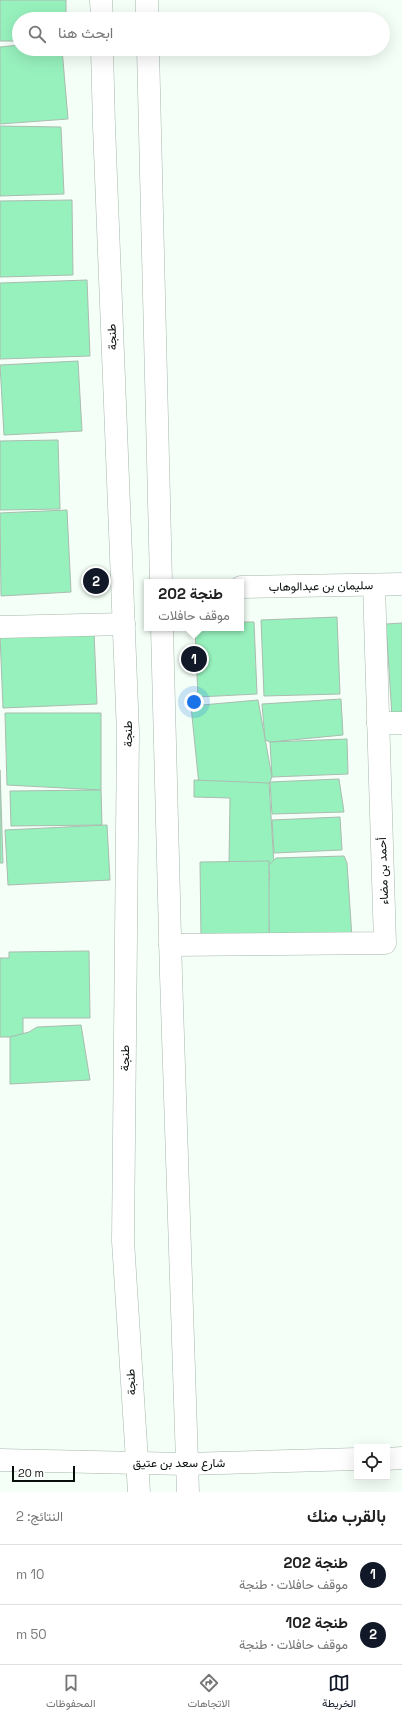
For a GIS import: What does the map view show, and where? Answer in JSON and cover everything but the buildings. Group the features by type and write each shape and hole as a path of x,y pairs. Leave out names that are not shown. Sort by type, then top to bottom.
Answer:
{"street":[{"path":"102,0 102,12"},
{"path":"147,0 147,12"},
{"name":"طنجة","path":"102,56 128,733 123,1241 139,1492"},
{"path":"148,56 161,579"},
{"name":"سليمان بن عبدالوهاب","path":"244,587 402,584"},
{"name":"أحمد بن مضاء","path":"170,945 385,943 374,585"},
{"path":"0,627 124,624"},
{"path":"162,631 170,945 188,1492"},
{"path":"378,723 402,723"},
{"path":"390,1459 402,1458"},
{"name":"شارع سعد بن عتيق","path":"0,1460 186,1464 354,1459"}],"place":[{"name":"طنجة 102","path":"96,581"},
{"name":"طنجة 202","path":"194,659"}]}
